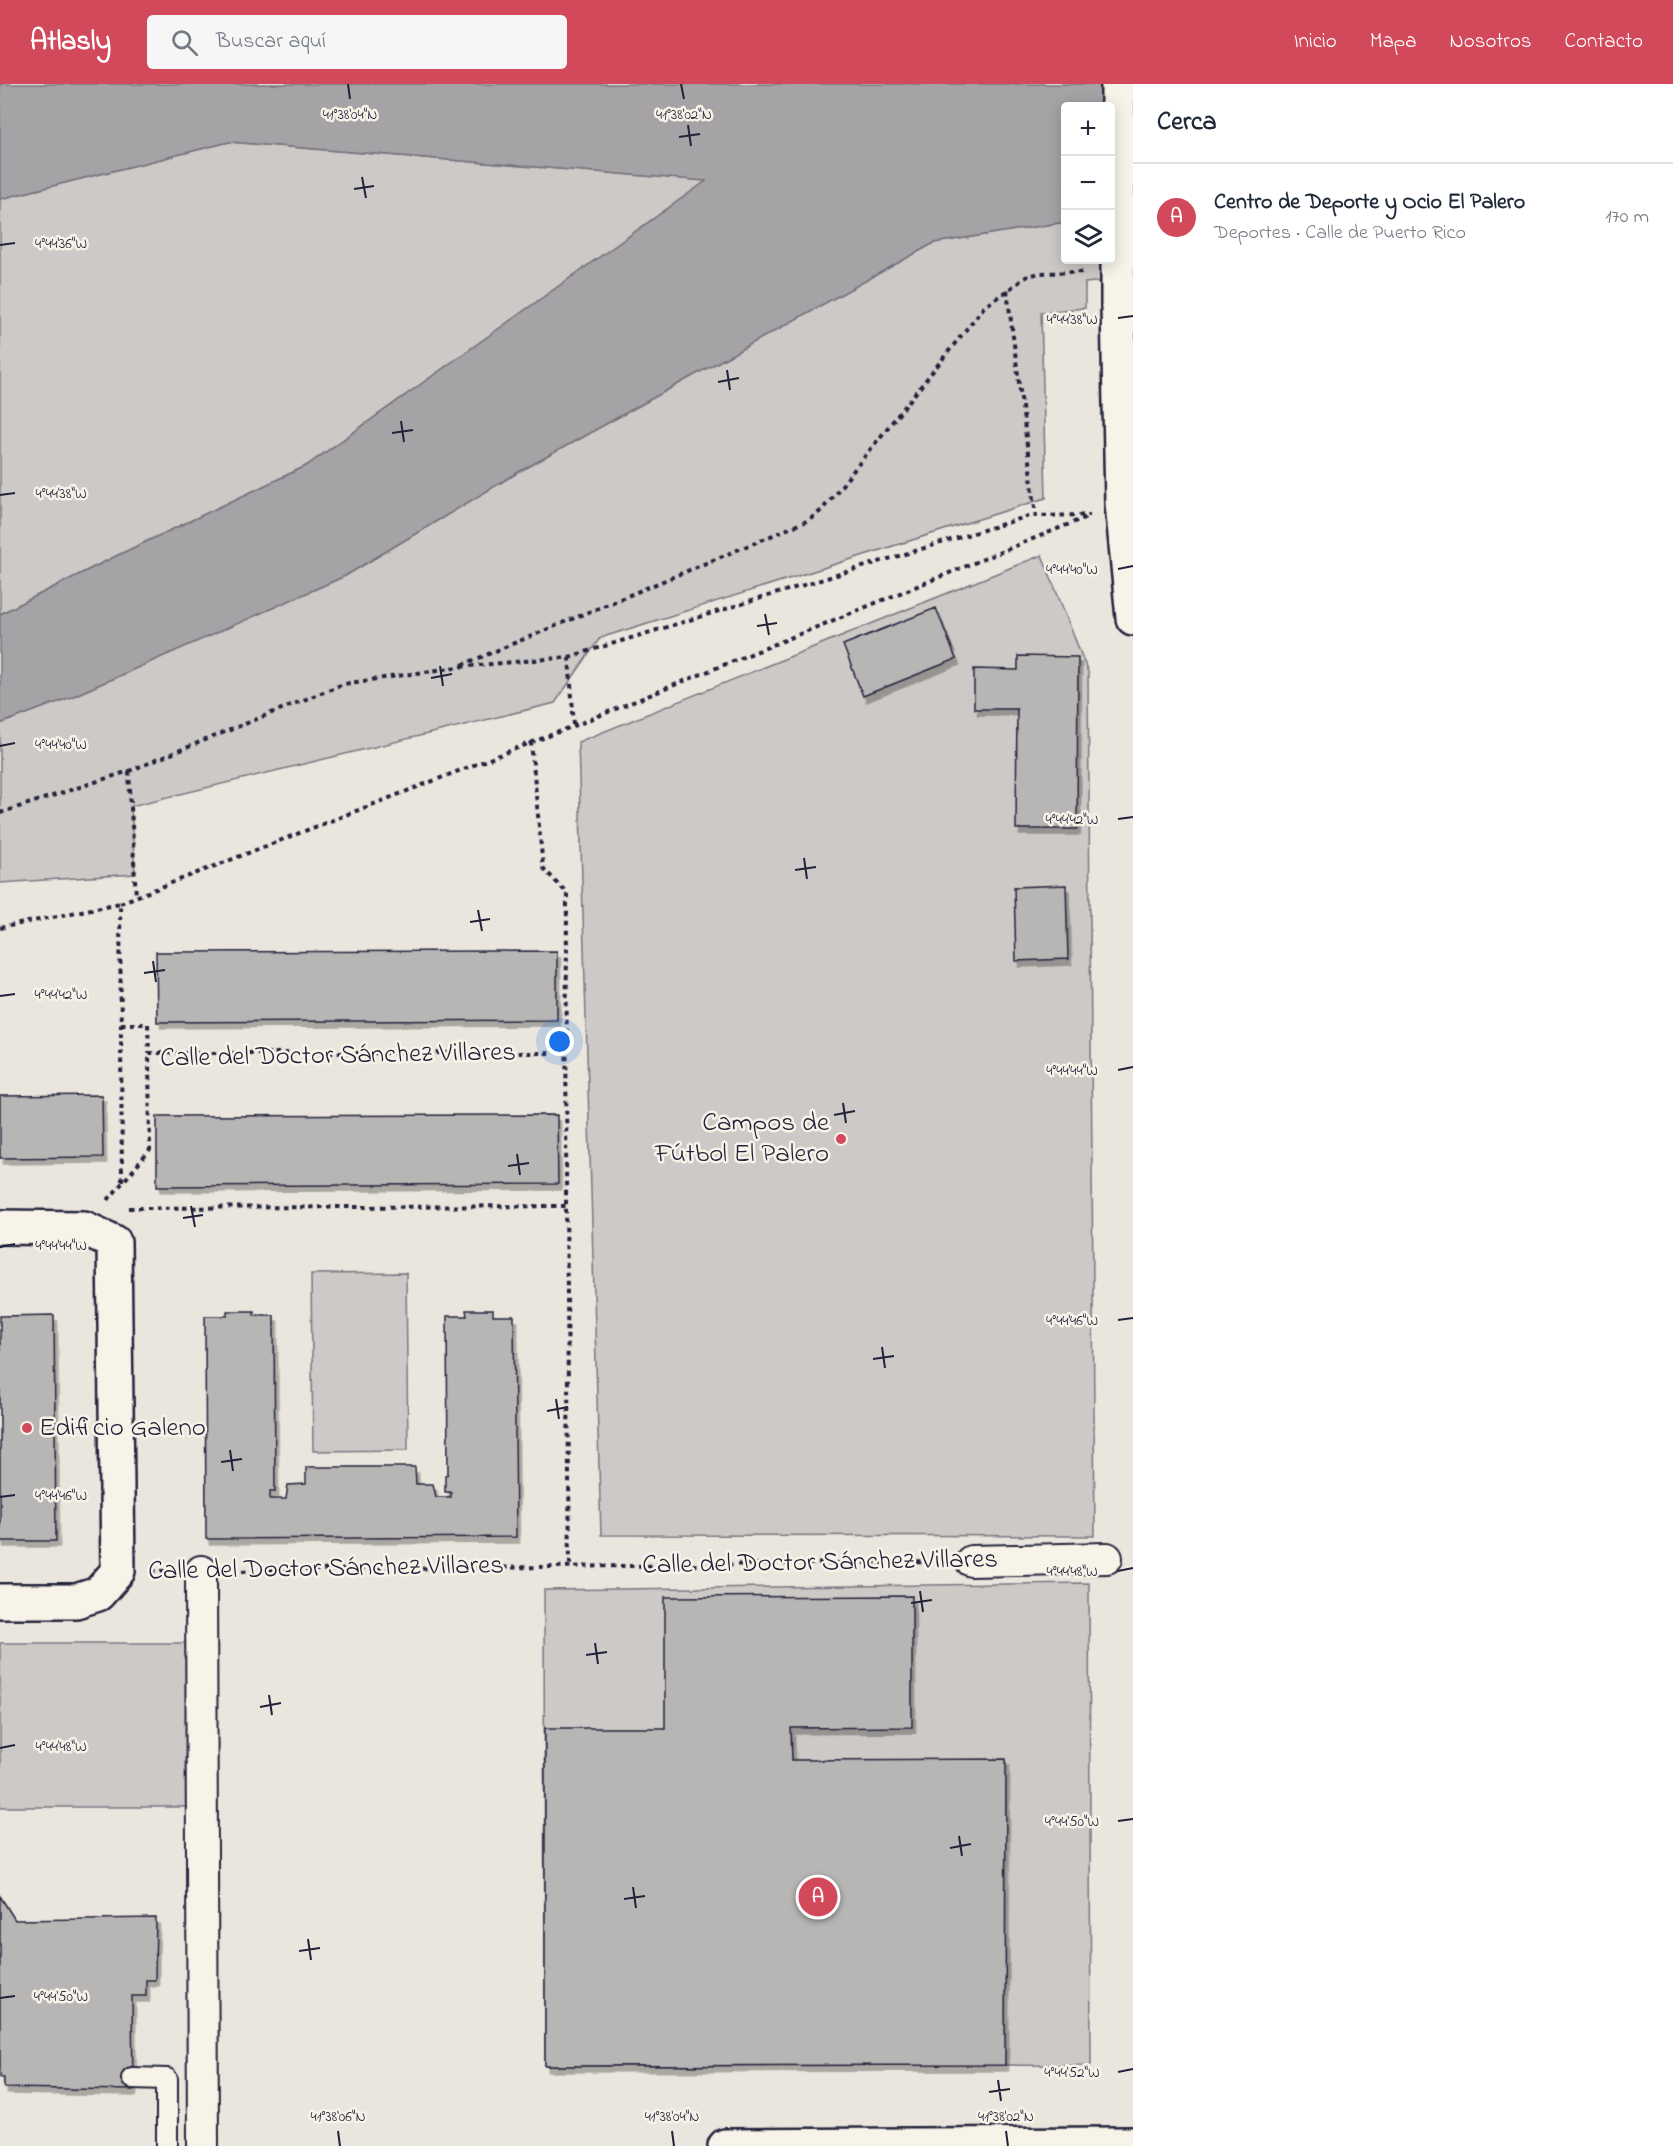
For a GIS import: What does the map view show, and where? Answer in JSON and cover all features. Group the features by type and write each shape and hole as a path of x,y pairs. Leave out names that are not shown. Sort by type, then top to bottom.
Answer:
{"street":[{"path":"1118,84 1118,305 1122,503 1133,618"},
{"name":"Calle del Doctor Sánchez Villares","path":"0,1227 84,1228 114,1242 118,1571 98,1594 76,1601 0,1601"},
{"name":"Calle del Doctor Sánchez Villares","path":"971,1561 1107,1558"},
{"path":"201,1571 203,2146"},
{"path":"725,2146 1133,2144"}],"lane":[{"path":"132,2078 167,2079 167,2146"}],"path":[{"path":"458,667 809,520 822,510 984,307 1026,277 1039,273 1088,272"},
{"path":"1007,290 1036,516"},
{"path":"0,813 129,771 343,684 458,667 569,657 1029,516 1091,515 574,726 136,897 120,903 0,928"},
{"path":"569,657 574,726"},
{"path":"531,742 543,868 567,893 566,1206 570,1567"},
{"path":"129,771 136,897"},
{"path":"120,903 121,1024 148,1024 149,1053"},
{"name":"Calle del Doctor Sánchez Villares","path":"121,1024 122,1183 150,1150 149,1053 553,1053"},
{"path":"124,1208 566,1206"},
{"name":"Calle del Doctor Sánchez Villares","path":"118,1571 971,1561"}],"shaded area":[{"path":"0,84 1133,84 1114,102 1061,102 1061,223 934,243 517,473 345,576 71,697 0,724 0,614 306,466 706,181 229,142 0,199"},
{"path":"229,142 707,181 306,466 0,614 0,199"},
{"path":"1061,223 1061,264 1115,264 1133,278 1085,283 1085,308 1041,312 1046,498 600,638 555,703 131,806 135,874 0,883 0,724 71,697 345,576 517,473 934,243"},
{"name":"Campos de Fútbol El Palero","path":"1042,555 1088,672 1095,1536 601,1535 578,742"},
{"path":"406,1273 408,1450 313,1451 311,1274"},
{"path":"1089,1583 1091,2065 545,2066 544,1590"},
{"path":"0,1643 186,1643 186,1807 0,1807"}],"building":[{"path":"936,608 956,659 863,696 843,645"},
{"path":"1018,656 1078,657 1077,829 1016,829 1017,709 974,709 974,669 1018,670"},
{"path":"1066,885 1068,959 1016,961 1014,887"},
{"path":"557,951 557,1020 157,1022 156,952"},
{"path":"102,1095 103,1157 0,1158 0,1096"},
{"path":"557,1115 558,1184 157,1186 157,1116"},
{"path":"466,1310 493,1310 493,1316 514,1316 516,1537 206,1539 205,1316 227,1316 227,1311 254,1311 254,1315 274,1315 275,1491 270,1491 270,1499 286,1499 288,1485 306,1484 306,1467 415,1467 416,1484 433,1484 436,1497 451,1497 451,1492 445,1492 445,1475 448,1474 447,1316 467,1316"},
{"name":"Edificio Galeno","path":"54,1315 56,1541 0,1541 0,1316"},
{"path":"912,1596 912,1727 791,1728 792,1760 1006,1759 1005,2065 545,2066 545,1728 665,1728 665,1597"},
{"path":"0,1896 15,1920 156,1918 155,1980 146,1980 146,1996 132,1996 133,2090 4,2088 4,2077 0,2077"}],"place":[{"name":"Campos de Fútbol El Palero","path":"841,1139"},
{"name":"Edificio Galeno","path":"27,1428"},
{"name":"Centro de Deporte y Ocio El Palero","path":"818,1897"}]}
